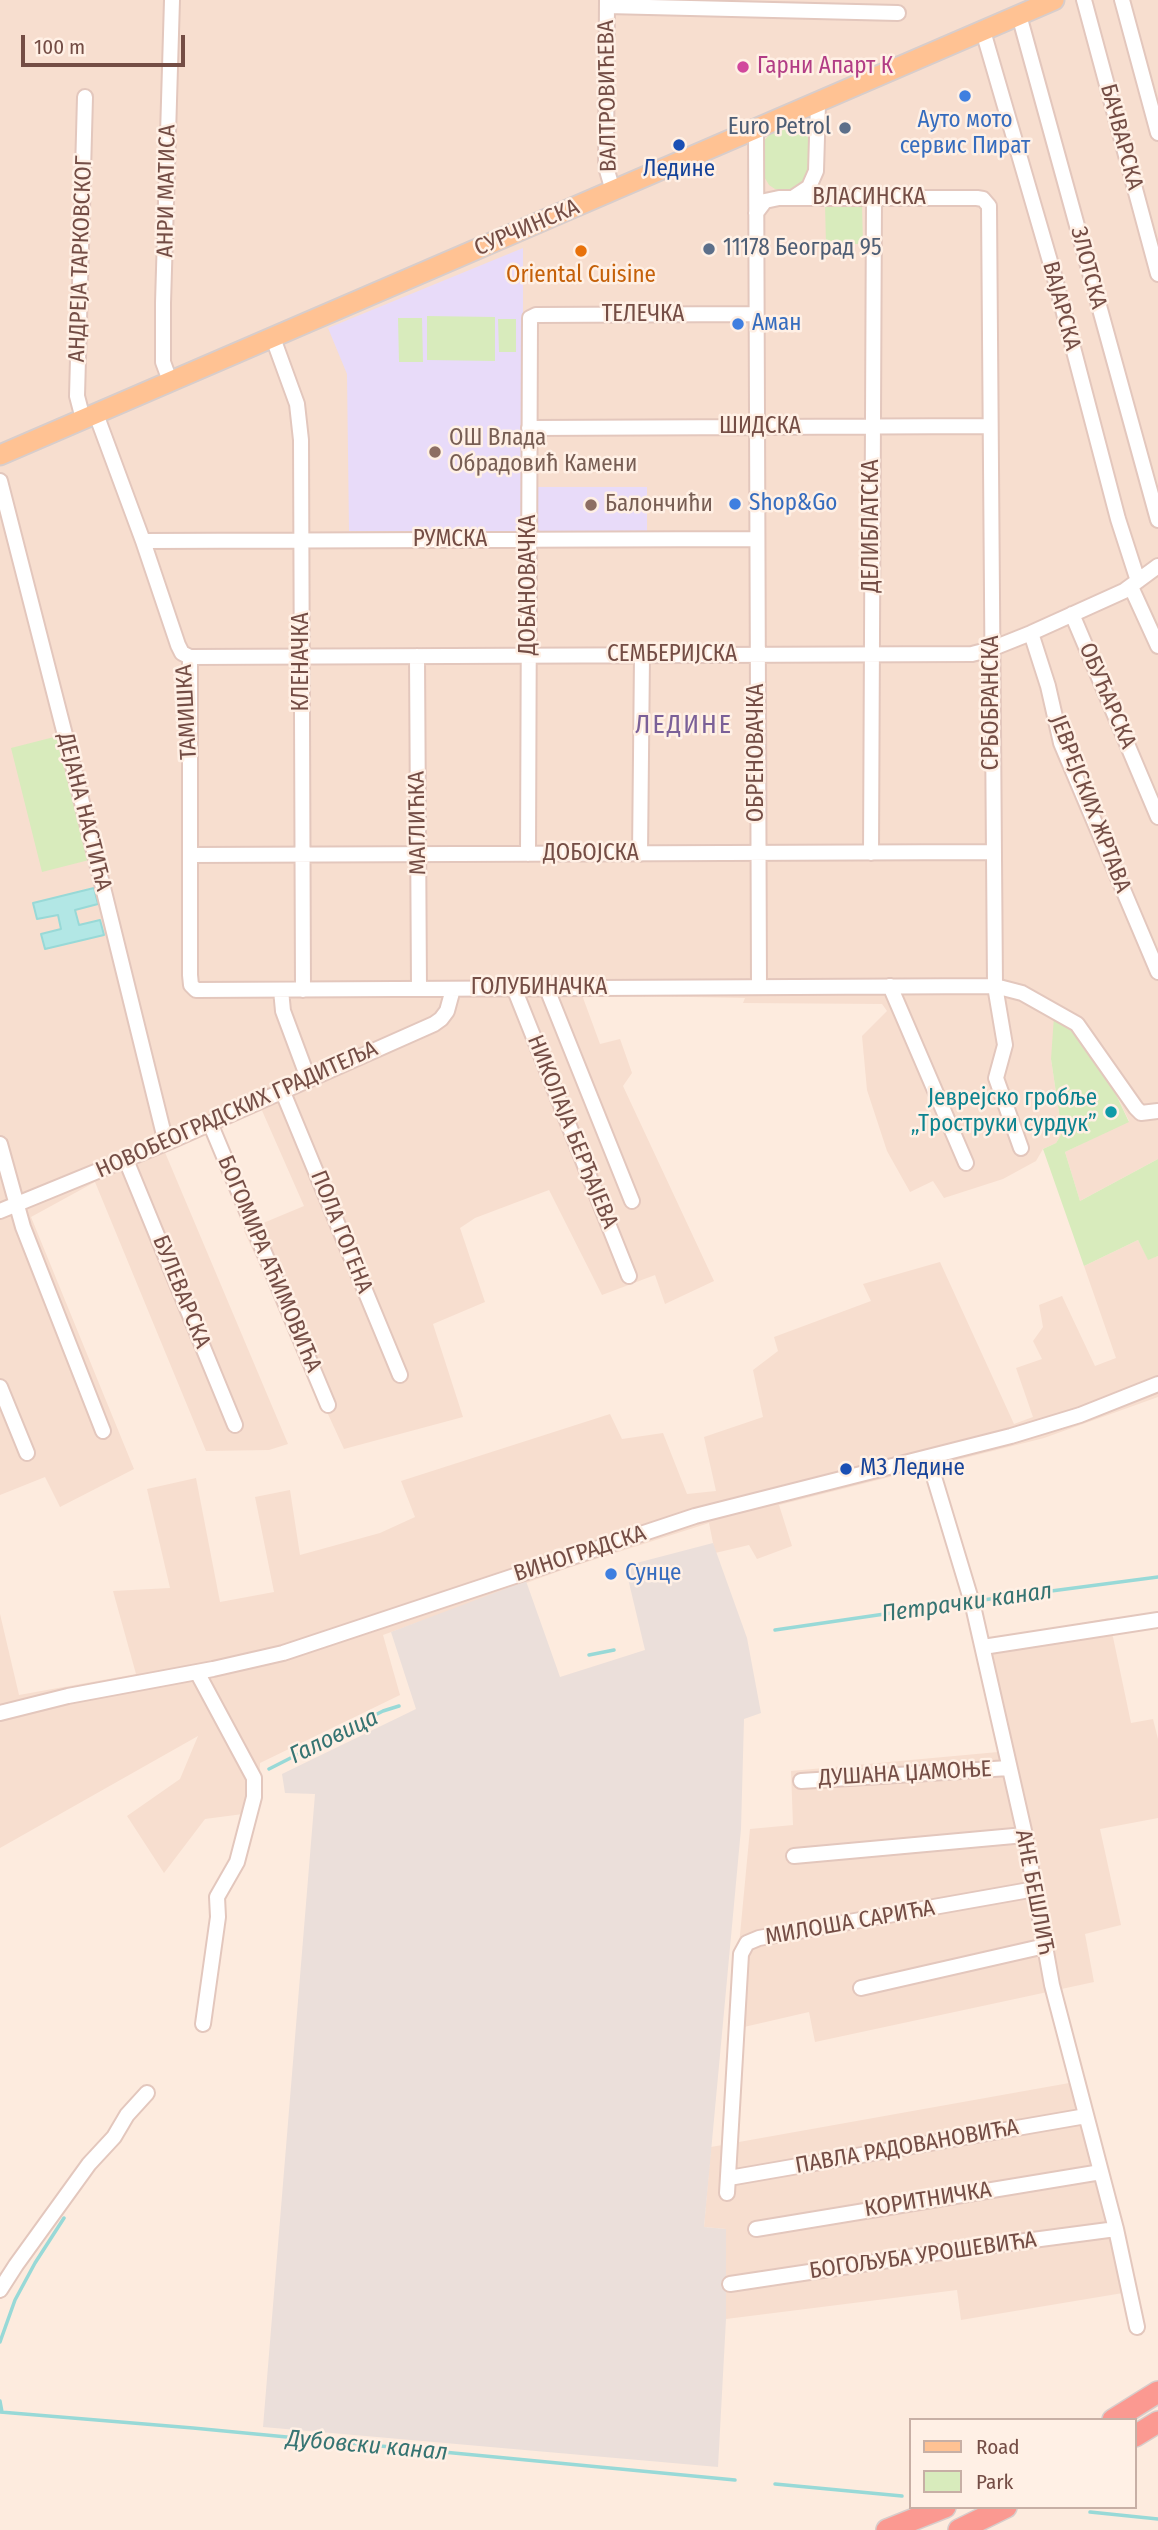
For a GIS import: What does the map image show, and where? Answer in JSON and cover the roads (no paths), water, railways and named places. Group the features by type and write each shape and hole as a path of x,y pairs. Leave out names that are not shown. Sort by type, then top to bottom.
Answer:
{"highway":[{"path":"1116,2418 1158,2392"},
{"path":"1137,2435 1158,2422"},
{"path":"887,2530 940,2509"},
{"path":"960,2530 1002,2509"}],"main road":[{"name":"СУРЧИНСКА","path":"0,455 1054,0"}],"street":[{"name":"АНРИ МАТИСА","path":"170,381 163,362 163,303 172,0"},
{"name":"БАЧВАРСКА","path":"1084,0 1158,274"},
{"path":"1122,0 1158,133"},
{"path":"607,3 898,13"},
{"name":"ВАЛТРОВИЋЕВА","path":"607,3 606,167 613,191"},
{"name":"ЗЛОТСКА","path":"1018,15 1158,520"},
{"name":"ВАЈАРСКА","path":"983,31 1054,275 1134,584 1158,646"},
{"name":"АНДРЕЈА ТАРКОВСКОГ","path":"85,97 77,388 78,405 89,416"},
{"path":"818,103 816,171 822,189 839,198"},
{"name":"ОБРЕНОВАЧКА","path":"756,130 760,987"},
{"path":"756,183 765,191 786,198 809,187 816,171"},
{"name":"ВЛАСИНСКА","path":"756,213 765,201 786,198 977,198 987,203"},
{"name":"ДЕЛИБЛАТСКА","path":"871,853 874,199"},
{"name":"СРБОБРАНСКА","path":"987,203 990,211 992,852 995,986 1005,1045 996,1078 1021,1148"},
{"name":"ТЕЛЕЧКА","path":"531,316 756,314"},
{"name":"ДОБАНОВАЧКА","path":"528,854 531,316"},
{"name":"КЛЕНАЧКА","path":"273,338 297,404 301,440 303,990"},
{"name":"ТАМИШКА","path":"89,416 143,541 178,645 183,653 190,657 191,985"},
{"name":"ШИДСКА","path":"529,428 990,426"},
{"name":"ДЕЈАНА НАСТИЋА","path":"0,481 75,770 166,1143"},
{"name":"РУМСКА","path":"143,541 757,539"},
{"name":"СЕМБЕРИЈСКА","path":"190,657 972,654 1031,633 1072,614 1134,584 1158,566"},
{"name":"ОБУЋАРСКА","path":"1072,614 1158,817"},
{"name":"ЈЕВРЕЈСКИХ ЖРТАВА","path":"1031,633 1048,686 1061,743 1158,972"},
{"name":"МАГЛИЋКА","path":"417,656 419,989"},
{"path":"640,854 642,656"},
{"name":"ДОБОЈСКА","path":"190,855 992,852"},
{"name":"ГОЛУБИНАЧКА","path":"191,985 196,990 208,992 995,986"},
{"path":"890,986 966,1163"},
{"path":"995,986 1026,994 1077,1024 1136,1108 1141,1113 1158,1111"},
{"name":"НИКОЛАЈА БЕРЂАЈЕВА","path":"514,988 629,1276"},
{"name":"НОВОБЕОГРАДСКИХ ГРАДИТЕЉА","path":"0,1211 166,1143 438,1022 447,1011 453,989"},
{"path":"547,989 632,1201"},
{"path":"281,990 283,1011 308,1078"},
{"name":"ПОЛА ГОГЕНА","path":"282,1090 400,1375"},
{"name":"БОГОМИРА АЋИМОВИЋА","path":"209,1123 328,1405"},
{"path":"0,1144 16,1205 103,1431"},
{"name":"БУЛЕВАРСКА","path":"126,1160 235,1425"},
{"name":"ВИНОГРАДСКА","path":"0,1713 68,1696 283,1653 695,1516 1056,1423 1158,1384"},
{"path":"0,1387 27,1453"},
{"name":"АНЕ БЕШЛИЋ","path":"928,1457 983,1647 1025,1835 1052,1985 1116,2229 1137,2327"},
{"path":"983,1647 1158,1620"},
{"path":"197,1672 254,1778 254,1797 237,1861 218,1897 218,1917 203,2024"},
{"name":"ДУШАНА ЏАМОЊЕ","path":"801,1781 1009,1768"},
{"path":"794,1856 1025,1835"},
{"name":"МИЛОША САРИЋА","path":"728,2185 741,1954 747,1943 759,1938 1035,1889"},
{"path":"861,1988 1045,1946"},
{"path":"0,2290 89,2164 114,2137 127,2115 147,2093"},
{"name":"ПАВЛА РАДОВАНОВИЋА","path":"728,2185 1086,2116"},
{"name":"КОРИТНИЧКА","path":"756,2229 1101,2172"},
{"name":"БОГОЉУБА УРОШЕВИЋА","path":"730,2284 1116,2229"}],"water":[{"path":"94,888 98,904 75,910 79,925 100,920 104,935 45,949 41,934 61,929 58,915 37,919 33,903"}],"waterway":[{"name":"Петрачки канал","path":"975,1601 1158,1577"},
{"name":"Петрачки канал","path":"775,1630 967,1602"},
{"name":"Галовица","path":"589,1655 614,1650"},
{"name":"Галовица","path":"269,1769 383,1711 399,1706"},
{"path":"0,2342 15,2300 64,2218"},
{"path":"0,2401 2,2412"},
{"name":"Дубовски канал","path":"0,2412 735,2480"},
{"name":"Дубовски канал","path":"775,2484 902,2496"},
{"name":"Дубовски канал","path":"1090,2512 1158,2519"}],"place":[{"name":"Гарни Апарт К","path":"743,67"},
{"name":"Ауто мото сервис Пират","path":"965,96"},
{"name":"Euro Petrol","path":"845,128"},
{"name":"Ледине","path":"679,145"},
{"name":"11178 Београд 95","path":"709,249"},
{"name":"Oriental Cuisine","path":"581,251"},
{"name":"Аман","path":"738,324"},
{"name":"ОШ Влада Обрадовић Камени","path":"435,452"},
{"name":"Shop&Go","path":"735,504"},
{"name":"Балончићи","path":"591,505"},
{"name":"Јеврејско гробље „Троструки сурдук”","path":"1111,1112"},
{"name":"МЗ Ледине","path":"846,1469"},
{"name":"Сунце","path":"611,1574"}],"district":[{"name":"ЛЕДИНЕ","path":"684,726"}]}
